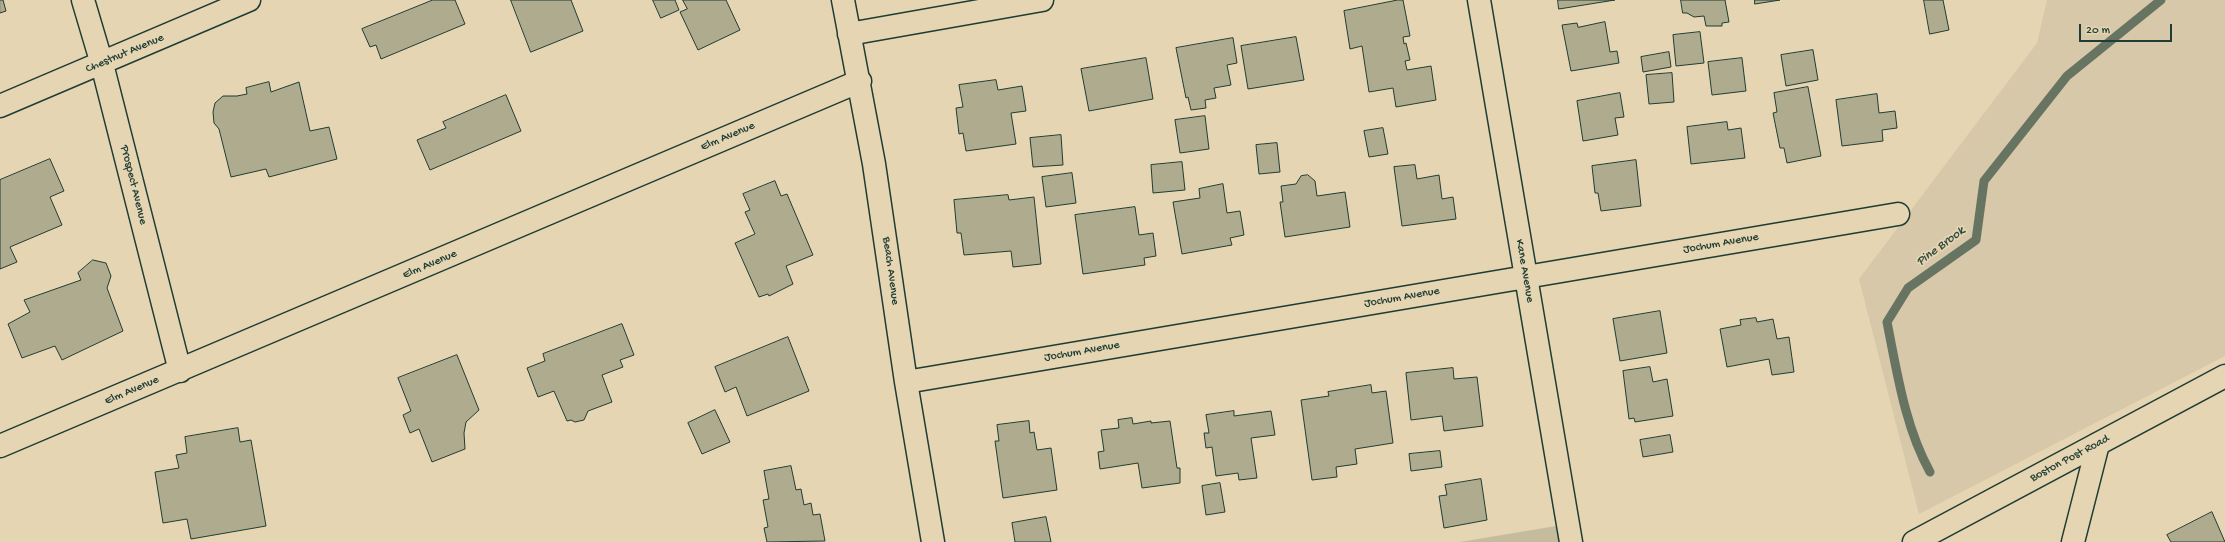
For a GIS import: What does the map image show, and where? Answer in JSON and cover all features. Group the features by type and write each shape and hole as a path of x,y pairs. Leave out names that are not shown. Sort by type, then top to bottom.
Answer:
{"street":[{"name":"Prospect Avenue","path":"83,0 102,64 180,371"},
{"name":"Chestnut Avenue","path":"0,106 102,64 249,0"},
{"name":"Beach Avenue","path":"843,0 860,81 874,164 906,382 933,542"},
{"path":"849,34 1042,0"},
{"name":"Kane Avenue","path":"1479,0 1570,542"},
{"name":"Elm Avenue","path":"0,446 180,371 860,81"},
{"name":"Jochum Avenue","path":"906,382 1898,214"},
{"name":"Boston Post Road","path":"1914,542 2225,376"},
{"path":"2073,542 2098,444"}],"shaded area":[{"path":"2047,0 2225,0 2225,356 1919,514 1859,279 2037,43"},
{"path":"1556,526 1559,542 1460,542"}],"building":[{"path":"0,0 3,0 6,11 0,13"},
{"path":"433,0 455,0 465,24 381,59 376,45 370,47 362,29"},
{"path":"511,0 571,0 583,31 531,52"},
{"path":"653,0 675,0 679,10 661,18"},
{"path":"683,0 726,0 740,30 698,50 680,12 687,9"},
{"path":"1403,0 1410,36 1403,37 1410,60 1405,61 1407,70 1431,66 1436,100 1396,107 1393,88 1369,92 1362,46 1350,49 1344,11"},
{"path":"1558,0 1615,0 1559,9"},
{"path":"1681,0 1725,0 1729,22 1722,23 1722,26 1706,26 1704,16 1694,17 1687,13 1683,13"},
{"path":"1755,0 1780,0 1755,4"},
{"path":"1924,0 1943,0 1949,30 1930,34"},
{"path":"1605,22 1610,52 1617,51 1619,63 1571,71 1562,25 1577,23 1578,27"},
{"path":"1700,32 1704,63 1676,66 1673,35"},
{"path":"1296,37 1304,80 1248,89 1241,46"},
{"path":"1233,38 1237,63 1227,65 1231,85 1214,88 1216,98 1205,100 1206,108 1191,110 1188,97 1186,98 1176,48"},
{"path":"1813,50 1818,80 1786,86 1781,55"},
{"path":"1669,52 1671,67 1643,72 1641,57"},
{"path":"1146,58 1153,99 1089,111 1081,69"},
{"path":"1742,58 1746,91 1712,95 1708,62"},
{"path":"1672,73 1674,102 1649,104 1646,75"},
{"path":"996,80 998,90 1022,86 1026,111 1011,113 1016,144 966,151 963,133 959,134 956,108 963,107 959,85"},
{"path":"269,82 271,92 299,82 310,131 329,127 337,159 269,177 266,169 231,177 219,129 214,123 213,112 215,103 223,96 247,94 246,88"},
{"path":"1808,87 1821,156 1787,163 1784,148 1780,148 1773,113 1777,112 1774,93"},
{"path":"1620,93 1624,117 1615,118 1618,135 1583,141 1577,101"},
{"path":"1877,94 1879,113 1895,111 1897,128 1882,130 1883,141 1842,146 1836,100"},
{"path":"506,95 521,131 430,170 417,140 446,128 443,122"},
{"path":"1205,116 1209,149 1180,153 1175,120"},
{"path":"1727,122 1728,130 1741,128 1745,158 1691,164 1687,127"},
{"path":"1383,128 1388,154 1369,157 1364,131"},
{"path":"1061,135 1063,165 1033,167 1030,138"},
{"path":"1277,143 1280,172 1259,174 1256,145"},
{"path":"50,159 64,191 50,197 62,225 10,247 17,262 0,269 0,180"},
{"path":"1636,160 1641,206 1601,211 1598,193 1595,193 1592,166"},
{"path":"1182,162 1185,190 1153,193 1151,165"},
{"path":"1415,165 1417,179 1439,175 1442,199 1453,197 1456,219 1402,226 1394,167"},
{"path":"1072,173 1076,203 1046,207 1042,177"},
{"path":"1308,175 1315,181 1317,196 1345,192 1350,227 1285,237 1280,202 1283,202 1281,186 1296,184 1301,176"},
{"path":"775,181 781,196 787,194 813,255 786,266 793,284 769,296 768,294 759,297 735,243 755,234 745,212 750,210 743,194"},
{"path":"1223,184 1227,213 1240,211 1244,235 1230,238 1232,245 1182,254 1173,202 1200,198 1199,189"},
{"path":"1008,195 1009,200 1034,197 1041,264 1013,267 1011,251 964,255 961,233 957,233 954,200"},
{"path":"1135,207 1139,235 1153,233 1156,256 1144,258 1145,265 1083,274 1075,215"},
{"path":"93,260 106,263 111,276 107,288 123,331 62,360 55,346 22,358 8,324 30,312 24,300 81,280 78,273"},
{"path":"1660,311 1667,353 1620,361 1613,319"},
{"path":"1756,318 1757,322 1773,319 1777,339 1789,337 1794,372 1772,375 1769,359 1727,367 1720,329 1741,325 1740,320"},
{"path":"622,324 634,355 620,360 623,367 602,375 612,402 588,411 584,420 575,422 571,420 567,421 554,391 538,397 527,368 545,361 543,354"},
{"path":"788,337 809,391 747,416 736,387 725,392 715,367"},
{"path":"457,355 479,410 466,422 464,433 465,449 432,462 419,429 410,433 403,415 411,411 398,378"},
{"path":"1650,367 1653,382 1667,379 1673,416 1635,422 1634,418 1629,419 1623,371"},
{"path":"1453,368 1454,379 1477,377 1483,426 1444,431 1442,416 1411,420 1406,373"},
{"path":"1371,385 1372,393 1386,391 1393,443 1355,449 1357,464 1336,467 1337,477 1312,480 1301,400 1329,396 1328,392"},
{"path":"715,410 730,442 702,454 688,423"},
{"path":"1234,411 1234,416 1271,411 1275,435 1251,438 1257,478 1239,480 1238,473 1216,476 1212,447 1206,448 1204,433 1209,433 1206,415"},
{"path":"1132,418 1133,424 1151,421 1151,423 1170,421 1177,468 1180,468 1180,483 1142,488 1138,463 1100,469 1098,452 1104,451 1101,430 1119,428 1118,420"},
{"path":"1029,421 1030,433 1034,432 1037,450 1051,448 1057,490 1003,498 995,441 999,441 997,425"},
{"path":"238,428 240,442 251,440 266,526 191,539 187,519 163,523 155,472 179,468 176,455 187,453 185,437"},
{"path":"1670,435 1673,452 1643,457 1640,440"},
{"path":"1440,451 1442,467 1411,471 1409,454"},
{"path":"791,466 796,490 801,489 804,505 811,503 813,515 820,514 825,541 767,542 764,528 768,527 763,500 769,499 764,471"},
{"path":"1481,479 1487,520 1444,528 1439,496 1447,495 1445,485"},
{"path":"1220,483 1225,512 1206,515 1202,486"},
{"path":"2212,512 2225,542 2171,542 2167,535"},
{"path":"1046,517 1051,542 1015,542 1012,523"}],"waterway":[{"name":"Pine Brook","path":"1930,472 1921,455 1908,418 1898,380 1887,322 1908,288 1976,240 1984,181 2067,76 2161,0"}]}
